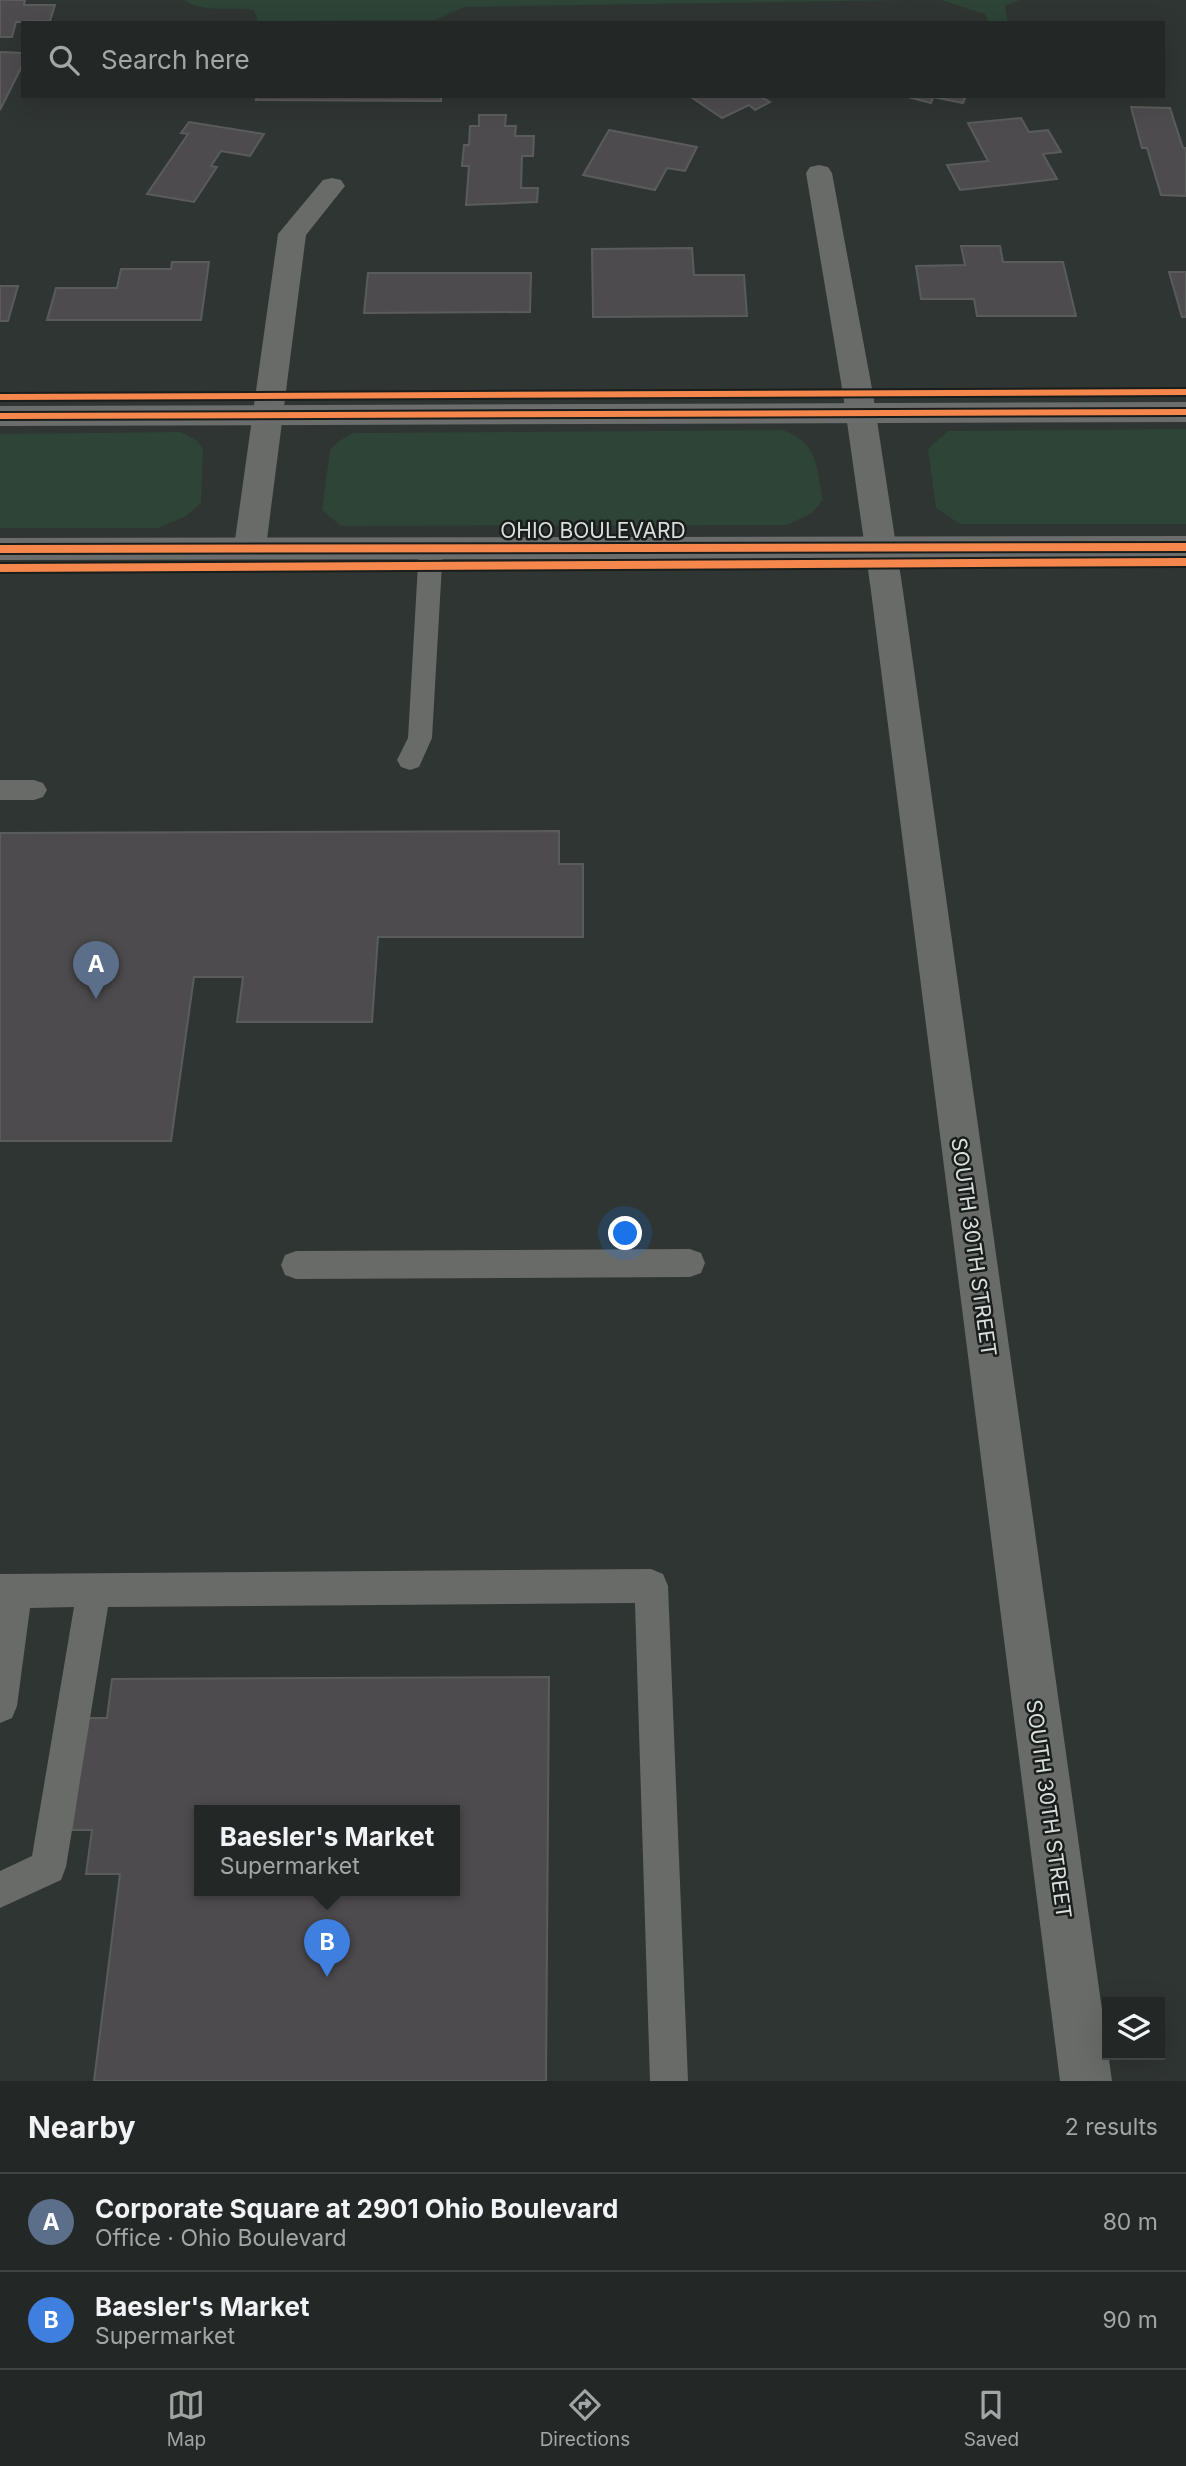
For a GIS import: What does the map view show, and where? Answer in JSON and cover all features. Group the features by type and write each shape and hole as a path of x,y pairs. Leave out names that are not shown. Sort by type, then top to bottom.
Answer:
{"street":[{"name":"SOUTH 30TH STREET","path":"820,173 861,413 880,548 1086,2081"},
{"path":"250,547 292,234 332,186"},
{"path":"0,416 1186,412"},
{"name":"OHIO BOULEVARD","path":"0,549 1186,547"}],"lane":[{"path":"410,760 420,738 431,547"},
{"path":"0,790 34,790"},
{"path":"296,1265 690,1264"},
{"path":"0,1706 7,1592 651,1586 669,2081"},
{"path":"0,1890 48,1867 85,1654 93,1591"}],"green space":[{"path":"185,0 910,0 464,7 435,20 258,21 254,10 200,7"},
{"path":"941,0 1020,0 1005,6 1008,21 988,21 985,14"},
{"path":"1186,429 1186,524 960,524 936,508 928,449 948,431"},
{"path":"783,430 804,442 810,449 817,466 823,500 812,513 787,525 341,526 322,510 330,450 339,441 354,433"},
{"path":"181,432 196,440 203,449 201,503 186,516 158,528 0,528 0,434"}],"building":[{"path":"0,0 25,0 24,5 55,5 50,21 16,22 12,37 0,37"},
{"path":"0,52 21,53 21,68 0,110"},
{"path":"256,98 441,98 441,101"},
{"path":"692,98 763,98 770,102 755,110 749,105 722,118"},
{"path":"912,98 933,98 931,103"},
{"path":"938,98 965,98 963,103"},
{"path":"1131,107 1170,108 1183,148 1186,148 1186,196 1161,195 1147,148 1142,148"},
{"path":"479,115 506,115 505,126 516,126 515,136 534,136 533,156 522,156 521,188 538,188 537,202 466,205 469,166 462,166 464,145 469,145 470,126 479,126"},
{"path":"1021,118 1029,132 1048,130 1061,152 1043,154 1057,179 960,190 947,165 988,161 968,123"},
{"path":"189,122 264,134 250,156 221,151 211,166 217,167 194,202 147,194 188,134 181,133"},
{"path":"609,130 697,147 685,171 667,168 655,190 583,175"},
{"path":"961,246 1000,246 1003,262 1063,262 1076,316 977,316 974,299 921,299 916,266 965,265"},
{"path":"692,248 694,275 744,275 747,316 593,317 592,249"},
{"path":"172,262 209,262 201,320 47,320 56,288 117,288 121,269 171,269"},
{"path":"1169,272 1186,272 1186,317 1182,317"},
{"path":"368,273 531,273 530,312 364,313"},
{"path":"0,286 18,286 8,321 0,321"},
{"path":"559,831 559,864 583,864 583,937 378,937 372,1022 237,1022 243,977 194,977 171,1141 0,1141 0,833"},
{"path":"549,1677 546,2081 94,2081 120,1874 86,1874 92,1830 72,1830 87,1718 107,1718 112,1679"}],"cycle path":[{"path":"0,397 1186,392"},
{"path":"0,416 1186,412"},
{"path":"0,549 1186,547"},
{"path":"0,568 1186,562"}],"place":[{"name":"Corporate Square at 2901 Ohio Boulevard","path":"96,999"},
{"name":"Baesler's Market","path":"327,1977"}]}
